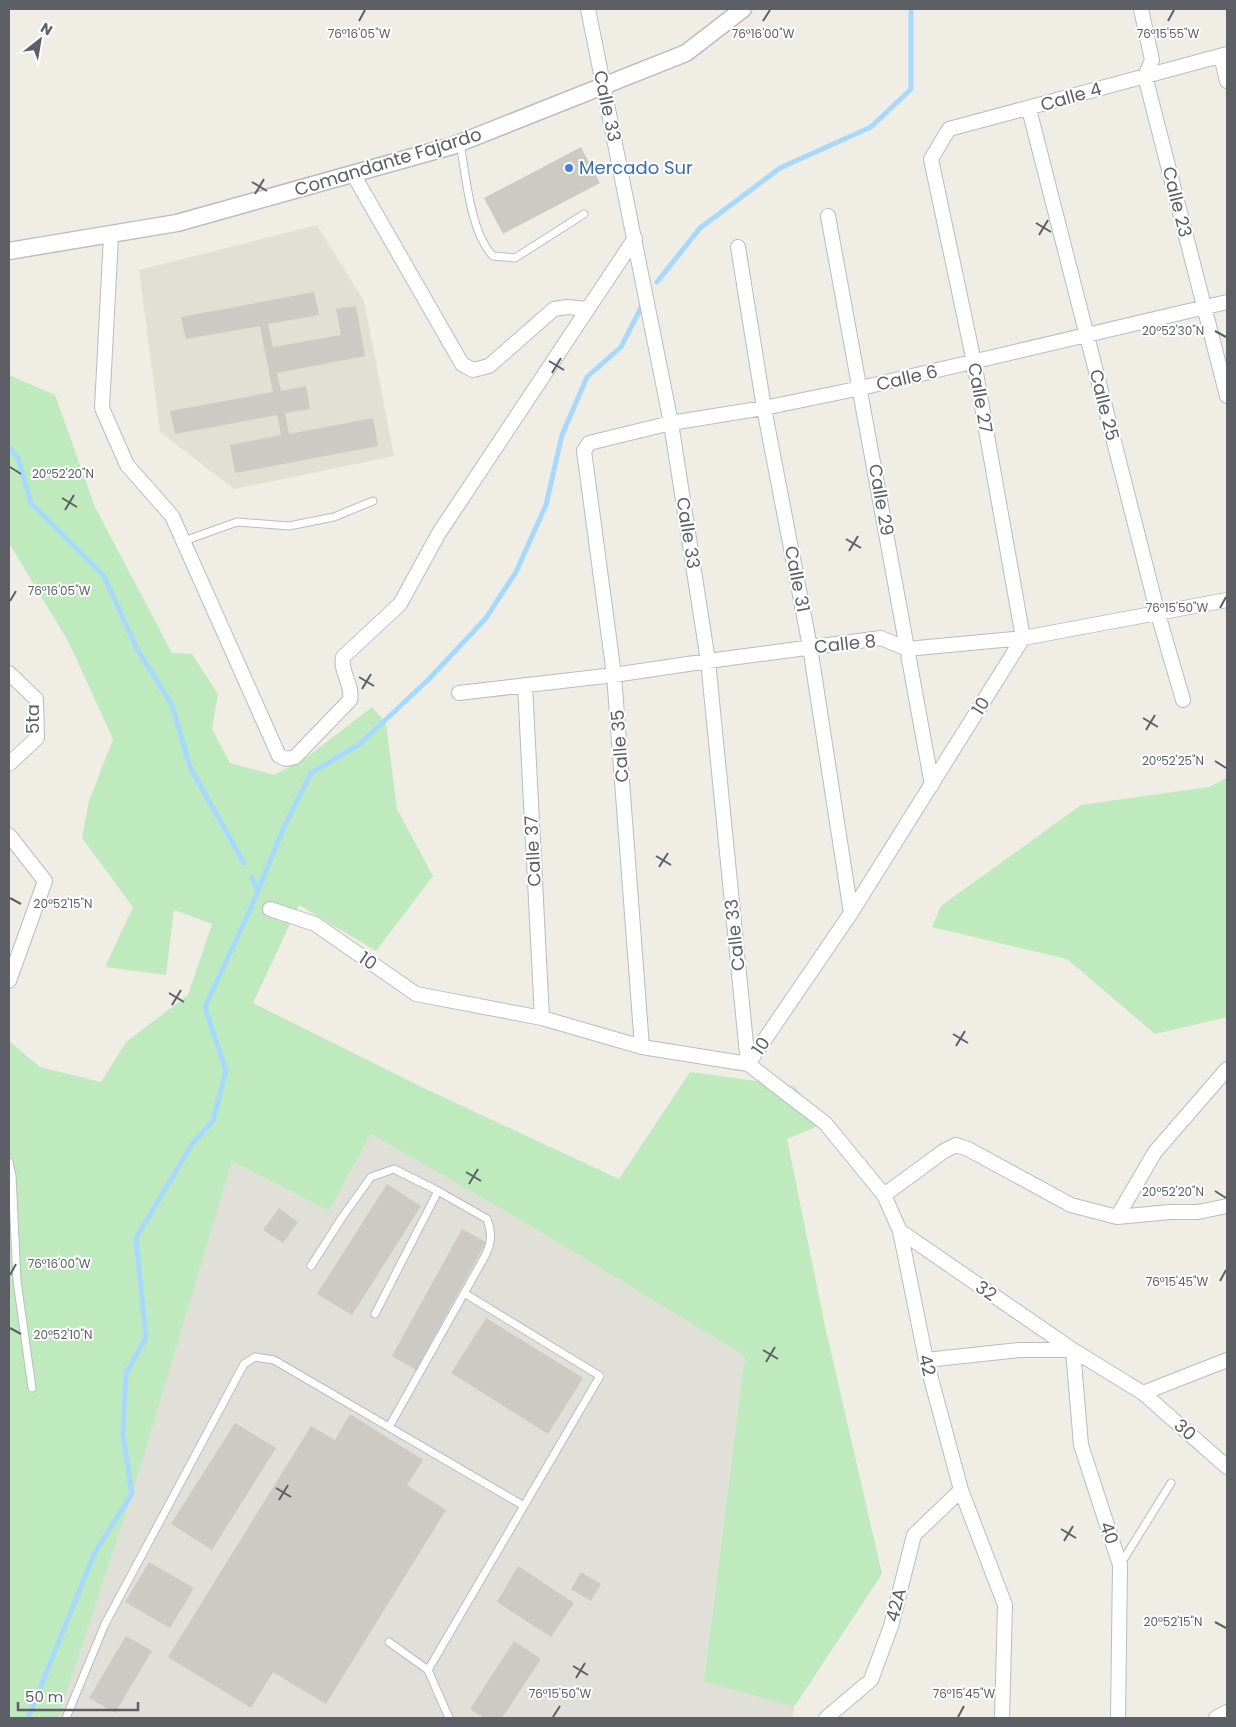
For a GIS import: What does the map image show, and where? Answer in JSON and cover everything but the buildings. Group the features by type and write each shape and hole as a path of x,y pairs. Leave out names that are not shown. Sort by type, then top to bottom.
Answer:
{"street":[{"name":"Calle 33","path":"588,9 671,423 708,660 748,1064"},
{"name":"Comandante Fajardo","path":"9,251 177,224 460,143 686,53 743,9"},
{"name":"Calle 23","path":"1141,9 1152,60 1145,76 1227,396"},
{"name":"Calle 4","path":"931,160 949,129 1224,55"},
{"path":"1224,55 1227,81"},
{"name":"Calle 25","path":"1029,109 1158,614 1183,700"},
{"name":"Calle 27","path":"931,160 974,362 1023,638"},
{"path":"353,174 462,364 473,370 488,366 554,309 567,307 588,309"},
{"name":"Calle 29","path":"828,216 861,388 932,785"},
{"path":"111,236 102,408 127,465 172,516 279,756 286,759 295,757 350,700 352,692 341,664 342,657 400,604 438,533 634,238"},
{"name":"Calle 31","path":"738,247 764,408 810,647 851,912"},
{"name":"Calle 6","path":"586,446 589,442 671,423 764,408 861,388 1204,309 1227,302"},
{"name":"Calle 35","path":"586,446 584,451 614,676 642,1047"},
{"name":"Calle 8","path":"459,693 614,676 708,660 881,638 907,649 1023,638 1227,600"},
{"name":"10","path":"270,909 314,924 416,994 542,1018 642,1047 748,1064 851,912 1023,638"},
{"name":"5ta","path":"9,673 36,699 37,738 9,764"},
{"name":"Calle 37","path":"525,685 542,1018"},
{"path":"9,835 45,881 9,981"},
{"name":"42","path":"748,1064 825,1123 884,1195 900,1231 926,1360 961,1490 1005,1605 1002,1718"},
{"path":"1117,1217 1155,1152 1227,1069"},
{"path":"884,1195 944,1150 956,1145 968,1148 1071,1205 1117,1217 1170,1212 1198,1212 1227,1206"},
{"name":"32","path":"900,1231 1073,1350 1143,1393"},
{"path":"926,1360 1019,1350 1073,1350"},
{"name":"40","path":"1073,1350 1081,1445 1120,1565 1118,1718"},
{"path":"1143,1393 1227,1360"},
{"name":"30","path":"1143,1393 1227,1467"},
{"name":"42A","path":"826,1718 870,1680 891,1626 914,1535 961,1490"},
{"path":"1216,1718 1227,1712"}],"lane":[{"path":"460,143 477,227 484,246 493,256 515,258 584,214"},
{"path":"184,541 237,522 289,526 334,517 373,501"},
{"path":"9,1162 12,1176 17,1281 32,1388"},
{"path":"311,1266 342,1216 371,1177 394,1169 438,1190 487,1219 491,1230 491,1243 389,1426"},
{"path":"375,1314 438,1190"},
{"path":"428,1670 600,1376 464,1293"},
{"path":"66,1718 105,1624 244,1364 255,1357 274,1360 524,1506"},
{"path":"1120,1565 1171,1483"},
{"path":"389,1642 428,1670 449,1718"}],"shaded area":[{"path":"317,225 364,301 394,456 234,489 160,432 139,270"},
{"path":"371,1134 529,1225 745,1356 704,1680 794,1707 793,1718 58,1718 232,1161 329,1211"}],"green space":[{"path":"9,375 55,395 95,507 172,653 192,654 218,694 212,729 230,763 274,775 306,758 372,707 386,723 397,809 433,876 376,951 299,905 253,1003 426,1089 619,1179 690,1072 794,1086 825,1123 787,1139 825,1326 882,1574 794,1707 704,1681 745,1356 529,1225 371,1134 329,1211 232,1161 132,1494 58,1718 9,1718 9,1041 40,1067 101,1082 126,1042 188,995 212,924 174,910 166,975 105,967 133,907 82,838 89,801 113,739 68,641 9,543"},
{"path":"1227,778 1227,1017 1155,1034 1067,959 932,927 941,906 1081,805 1209,787"}],"waterway":[{"path":"657,282 700,228 780,168 871,127 911,89 911,9"},
{"path":"28,1718 95,1552 132,1494 123,1434 126,1374 146,1337 136,1238 193,1143 213,1121 226,1071 205,1007 251,908 284,827 311,773 360,744 429,679 486,618 516,572 546,505 562,435 587,377 621,347 644,302"},
{"path":"9,448 18,458 31,503 104,576 136,647 172,705 190,767 244,863"},
{"path":"252,878 258,890"}],"place":[{"name":"Mercado Sur","path":"569,168"}]}
